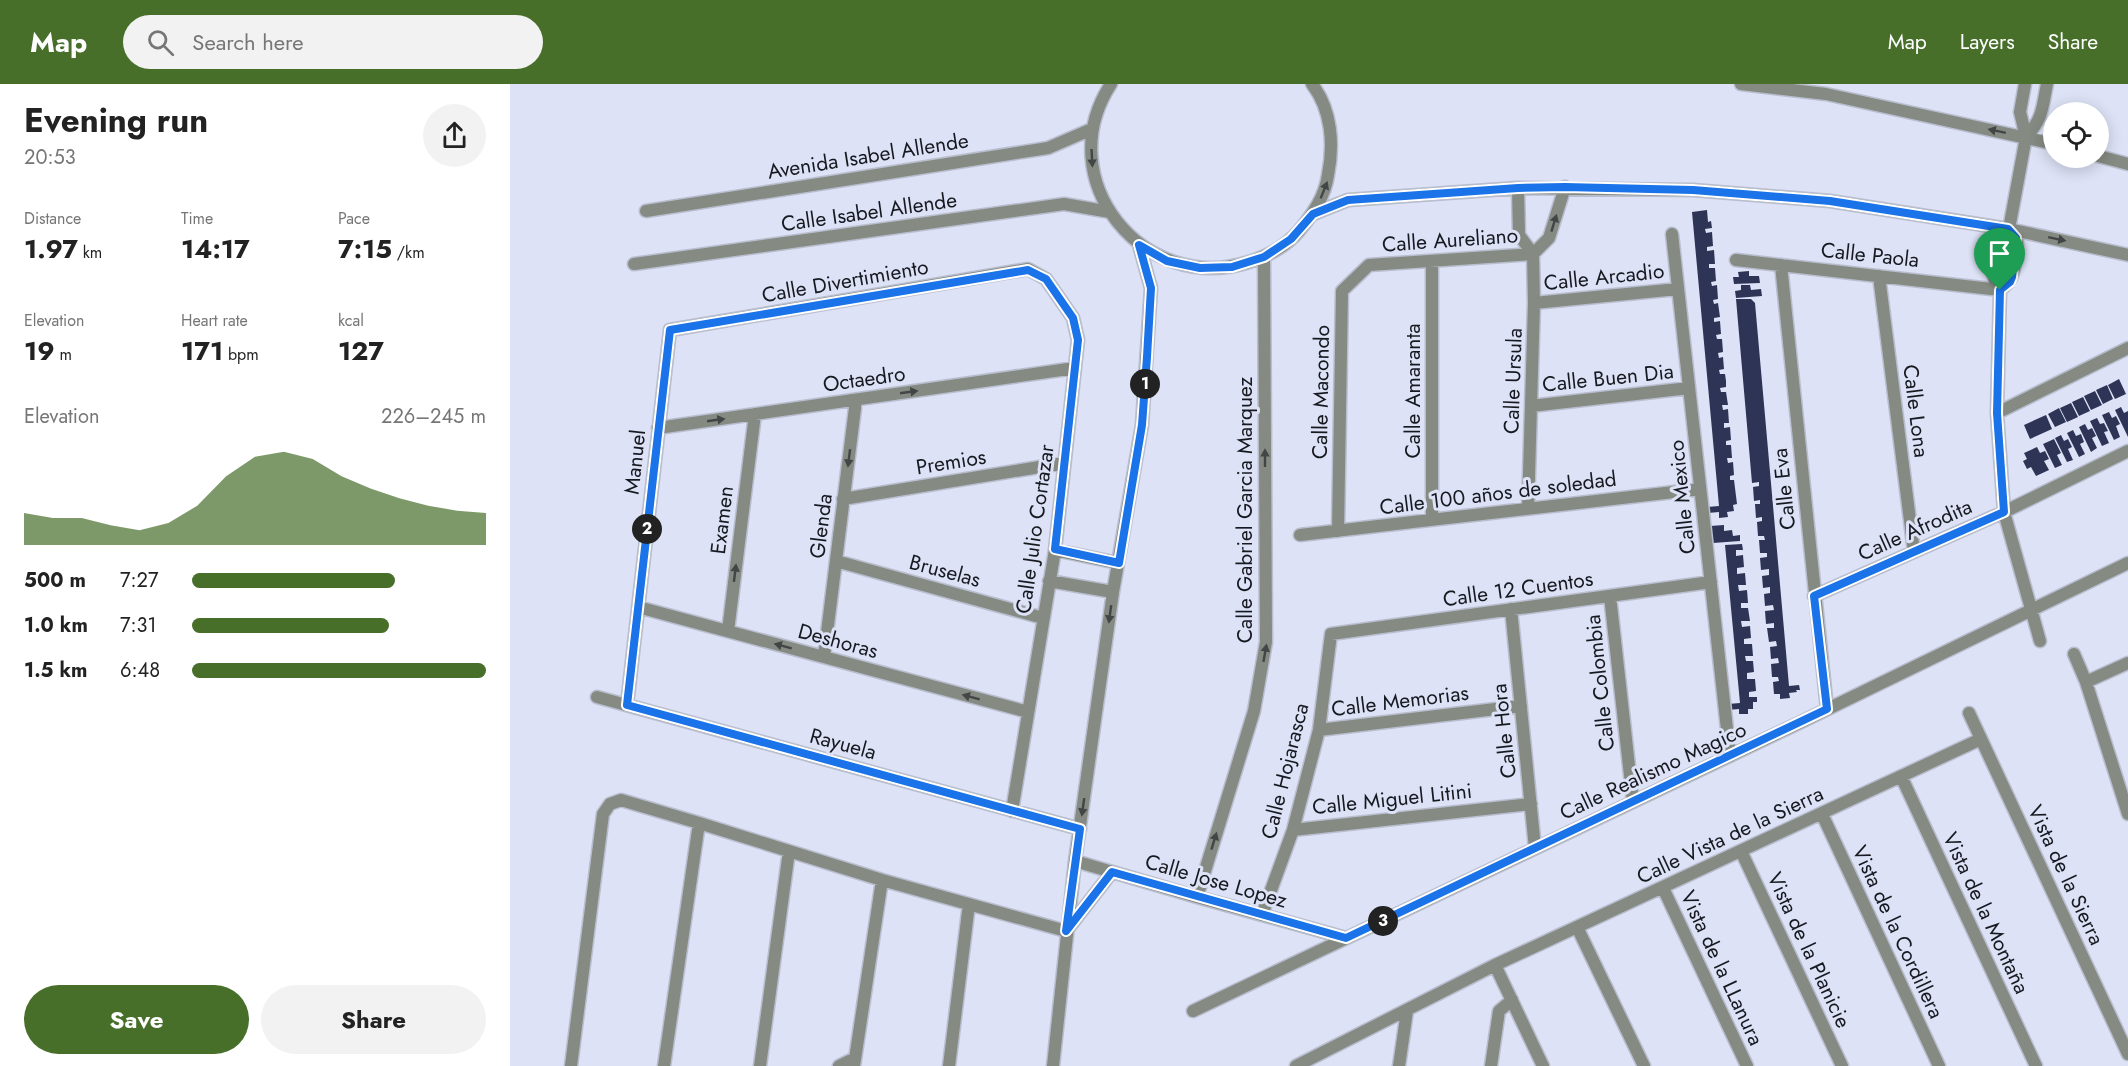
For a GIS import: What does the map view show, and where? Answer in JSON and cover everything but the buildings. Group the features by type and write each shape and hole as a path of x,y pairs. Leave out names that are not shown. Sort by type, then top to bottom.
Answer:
{"street":[{"path":"1111,84 1102,98 1092,129 1091,162 1099,193 1115,222 1139,245 1167,261 1200,268 1232,267 1264,257 1291,239 1313,214 1327,185 1332,153 1329,120 1317,90 1312,84"},
{"path":"1741,84 1826,94 2043,141"},
{"path":"2026,137 2038,123 2047,86 2025,84 2020,112 2026,137 2008,229 1996,240 1991,272 1992,279 2000,290 1997,413 2004,512 2040,642"},
{"name":"Avenida Isabel Allende","path":"646,211 1048,148 1092,129"},
{"path":"2109,159 2128,164"},
{"path":"1533,254 1549,238 1565,187"},
{"path":"1313,214 1348,200 1518,188 1693,190 1830,201 2008,229 2128,255"},
{"name":"Calle Ursula","path":"1518,188 1519,235 1533,254 1534,303 1528,509"},
{"name":"Calle Isabel Allende","path":"634,264 1064,204 1110,212"},
{"path":"2000,290 2010,282 2012,277 2017,244 2016,238 2008,229"},
{"name":"Calle Mexico","path":"1672,234 1730,756"},
{"path":"1053,1066 1075,861 1113,592 1142,425 1151,288 1139,245"},
{"name":"Calle Aureliano","path":"1369,265 1533,254"},
{"name":"Calle Gabriel Garcia Marquez","path":"1197,897 1254,711 1266,642 1264,257"},
{"name":"Calle Paola","path":"1736,260 2000,290"},
{"name":"Calle Amaranta","path":"1432,262 1432,520"},
{"name":"Calle Macondo","path":"1338,531 1342,291 1369,265"},
{"name":"Calle Eva","path":"1781,265 1827,709"},
{"name":"Calle Divertimiento","path":"670,330 1028,270"},
{"name":"Calle Julio Cortazar","path":"1012,811 1055,549 1078,340 1073,318 1046,279 1028,270"},
{"name":"Calle Lona","path":"1879,276 1914,552"},
{"name":"Calle Arcadio","path":"1534,303 1678,289"},
{"name":"Manuel","path":"627,705 670,330"},
{"path":"1997,413 2128,348"},
{"name":"Octaedro","path":"658,428 1075,368"},
{"name":"Calle Buen Dia","path":"1531,406 1689,388"},
{"name":"Glenda","path":"824,657 856,400"},
{"name":"Examen","path":"728,631 755,414"},
{"name":"Calle Afrodita","path":"1814,596 2004,512 2128,451"},
{"name":"Premios","path":"843,499 1064,464"},
{"name":"Calle 100 años de soledad","path":"1300,535 1700,489"},
{"path":"1055,549 1119,563"},
{"name":"Bruselas","path":"836,561 1043,618"},
{"name":"Calle Realismo Magico","path":"1194,1011 1730,756 2128,563"},
{"path":"1049,580 1113,592"},
{"name":"Calle 12 Cuentos","path":"1331,634 1711,582"},
{"name":"Calle Colombia","path":"1611,596 1633,802"},
{"name":"Deshoras","path":"638,607 1028,712"},
{"name":"Calle Hora","path":"1511,609 1535,848"},
{"name":"Calle Hojarasca","path":"1262,915 1293,830 1319,730 1331,634"},
{"path":"2074,654 2086,682 2128,814"},
{"path":"2086,682 2128,663"},
{"name":"Rayuela","path":"597,697 1080,829"},
{"name":"Calle Memorias","path":"1319,730 1521,706"},
{"name":"Vista de la Sierra","path":"1969,712 2128,1054"},
{"name":"Calle Vista de la Sierra","path":"1302,1065 1495,965 1981,739"},
{"name":"Vista de la Montaña","path":"1901,776 2036,1066"},
{"path":"571,1066 603,814 610,804 621,800 882,880 1066,931"},
{"name":"Calle Miguel Litini","path":"1293,830 1531,804"},
{"name":"Vista de la Cordillera","path":"1822,814 1939,1066"},
{"path":"664,1066 699,823"},
{"path":"760,1066 789,851"},
{"name":"Vista de la Planicie","path":"1741,851 1842,1066"},
{"name":"Calle Jose Lopez","path":"1075,861 1346,938"},
{"path":"1066,931 1112,872"},
{"path":"838,1066 854,1062 882,880"},
{"name":"Vista de la LLanura","path":"1663,888 1747,1066"},
{"path":"949,1066 969,904"},
{"path":"1577,927 1644,1066"},
{"path":"1495,965 1543,1066"},
{"path":"1491,1066 1499,1011 1512,1000"},
{"path":"1399,1066 1407,1011"}],"route":[{"path":"1518,188 1693,190 1830,201 2008,229 2016,238 2017,244 2012,277 2010,282 2000,290 1997,413 2004,512 1814,596 1827,709 1346,938 1112,872 1066,931 1080,829 627,705 670,330 1028,270 1046,279 1073,318 1078,340 1055,549 1119,563 1142,425 1147,357 1151,288 1139,245 1167,261 1200,268 1232,267 1264,257 1291,239 1313,214 1348,200 1518,188"}]}
